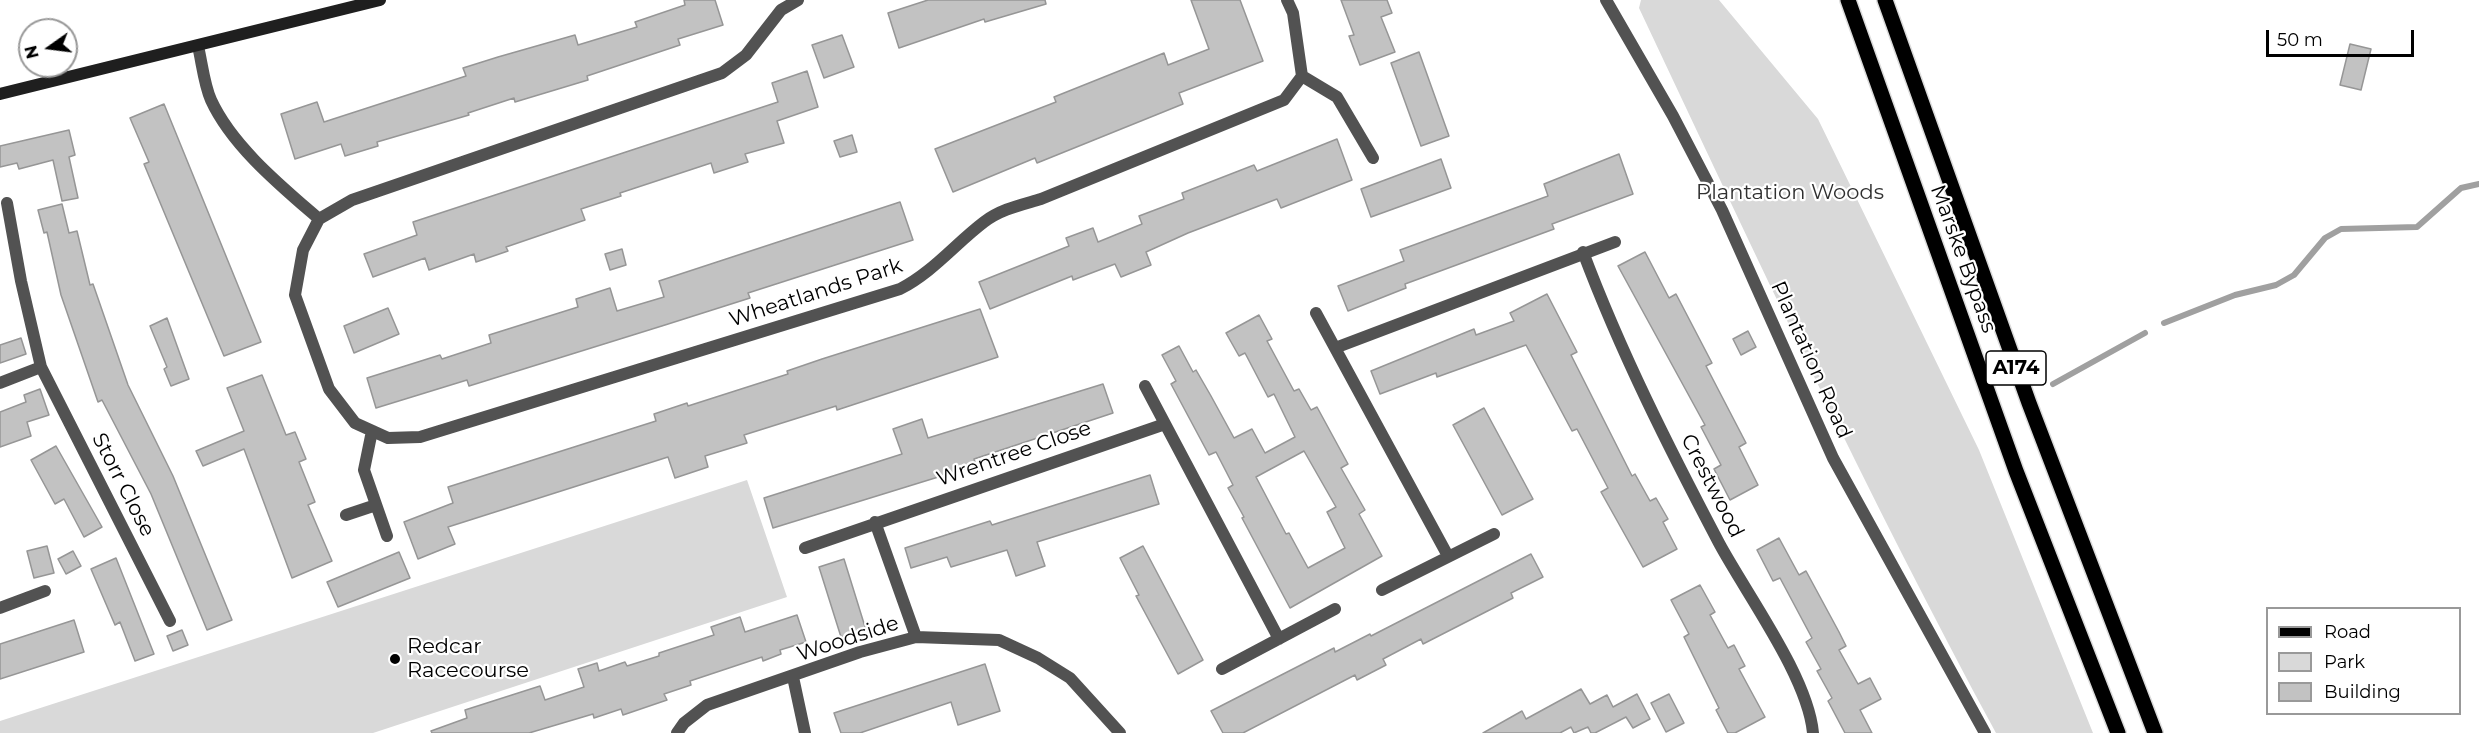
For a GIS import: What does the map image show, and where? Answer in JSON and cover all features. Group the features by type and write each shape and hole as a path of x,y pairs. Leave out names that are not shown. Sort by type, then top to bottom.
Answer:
{"main road":[{"path":"0,94 380,0"},
{"name":"Marske Bypass","path":"1848,0 2016,471 2118,733"},
{"name":"Marske Bypass","path":"1885,0 2029,403 2155,733"}],"street":[{"path":"198,46 210,98 223,123 272,177 319,219 352,200 722,73 746,55 781,10 798,0"},
{"path":"1287,0 1293,13 1302,76 1337,97 1373,158"},
{"name":"Plantation Road","path":"1606,0 1673,116 1722,210 1833,458 1985,733"},
{"name":"Wheatlands Park","path":"319,219 303,250 295,295 329,389 354,423 388,438 420,437 900,290 922,277 985,221 1006,210 1041,199 1256,113 1284,100 1302,76"},
{"name":"Storr Close","path":"7,203 21,281 41,367 170,621"},
{"path":"1335,348 1583,252 1615,242"},
{"name":"Crestwood","path":"1583,252 1609,320 1670,449 1720,546 1799,684 1812,715 1813,733"},
{"path":"1316,313 1449,556"},
{"path":"0,383 41,367"},
{"path":"1145,386 1279,639"},
{"name":"Wrentree Close","path":"805,548 1165,424"},
{"path":"372,431 364,470 387,537"},
{"path":"346,515 376,505"},
{"path":"875,522 916,637"},
{"path":"1382,590 1494,534"},
{"path":"0,608 45,591"},
{"path":"1222,669 1335,609"},
{"name":"Woodside","path":"677,733 684,723 707,705 794,677 860,652 916,637 999,640 1038,658 1070,678 1120,733"},
{"path":"794,677 805,733"}],"green space":[{"name":"Plantation Woods","path":"1641,0 1719,0 1818,119 1979,450 2093,733 1996,733 1902,554 1813,374 1639,8"},
{"name":"Redcar Racecourse","path":"747,480 787,597 373,733 0,733 0,721"}],"building":[{"path":"684,0 715,0 723,25 678,39 680,45 587,76 588,80 515,102 514,98 468,113 469,115 377,142 378,146 345,156 341,144 295,159 281,114 317,102 324,122 466,76 463,68 498,57 575,35 578,45 637,27 635,22 685,5"},
{"path":"928,0 1045,0 1046,4 985,22 984,19 899,48 888,13"},
{"path":"1191,0 1240,0 1263,61 1179,93 1183,104 1037,163 1035,158 953,192 935,149 1056,102 1054,97 1164,53 1168,65 1209,49"},
{"path":"1341,0 1387,0 1392,13 1381,17 1395,52 1360,65 1349,36 1354,35"},
{"path":"842,35 854,67 824,78 812,45"},
{"path":"2350,44 2371,49 2361,90 2340,85"},
{"path":"1419,52 1449,136 1421,146 1391,63"},
{"path":"807,71 818,107 777,121 784,143 745,154 748,162 714,173 711,163 620,193 621,196 581,209 585,220 506,247 508,251 476,262 474,254 429,270 425,258 373,277 364,254 417,235 413,222 778,102 772,83"},
{"path":"164,104 261,342 224,356 144,164 149,162 130,118"},
{"path":"69,130 75,155 69,157 78,198 62,201 53,160 19,169 17,163 0,167 0,146"},
{"path":"852,135 857,152 840,157 834,141"},
{"path":"1337,139 1352,180 1281,208 1277,199 1188,233 1146,252 1151,265 1121,277 1115,264 1073,280 1072,276 990,309 979,282 1069,246 1066,238 1093,228 1098,242 1142,224 1139,216 1184,199 1182,193 1254,165 1257,171"},
{"path":"1619,154 1633,194 1552,224 1554,229 1405,284 1406,288 1348,311 1338,286 1404,261 1400,250 1548,196 1544,184"},
{"path":"1441,159 1451,188 1371,217 1361,189"},
{"path":"900,202 913,240 748,293 750,298 665,325 469,386 467,380 376,408 367,378 440,355 442,359 491,343 489,335 578,307 576,299 610,288 617,311 664,297 659,281"},
{"path":"62,204 69,233 77,231 90,285 93,284 128,385 173,476 232,620 207,630 151,494 102,400 98,402 61,295 47,232 44,233 38,210"},
{"path":"622,249 626,265 610,270 605,254"},
{"path":"1645,252 1669,298 1676,294 1712,363 1706,366 1746,443 1739,447 1758,485 1730,500 1714,469 1721,465 1701,427 1705,425 1618,266"},
{"path":"1547,294 1577,352 1571,355 1632,476 1635,474 1650,501 1656,498 1668,519 1663,522 1677,549 1643,567 1601,492 1608,488 1577,429 1572,431 1526,345 1437,377 1436,373 1380,394 1371,371 1474,329 1476,335 1514,321 1510,313"},
{"path":"388,308 399,334 354,353 344,326"},
{"path":"980,309 998,357 837,410 836,406 744,435 747,443 705,456 708,467 675,478 668,457 448,527 455,544 418,559 404,522 453,503 448,487 656,421 654,414 687,403 688,406 788,374 787,371 822,359"},
{"path":"1259,315 1272,339 1267,341 1294,391 1299,389 1311,410 1317,407 1348,464 1341,468 1365,510 1359,514 1382,556 1290,608 1242,518 1244,517 1228,488 1233,485 1216,452 1209,455 1171,384 1176,381 1162,355 1179,346 1193,372 1196,370 1234,438 1252,429 1265,453 1295,437 1274,394 1268,397 1245,353 1239,356 1226,333","holes":["1304,451 1336,507 1327,512 1345,548 1308,568 1289,533 1286,534 1256,477"]},
{"path":"167,318 189,379 171,386 164,369 167,367 150,326"},
{"path":"1748,331 1756,347 1741,355 1733,339"},
{"path":"21,338 26,354 0,363 0,345"},
{"path":"262,375 286,435 295,432 306,459 299,462 315,502 308,505 332,561 292,578 244,449 203,466 196,451 244,431 227,388"},
{"path":"1103,384 1113,413 974,459 976,465 773,528 764,498 902,454 893,429 922,419 928,438"},
{"path":"40,389 49,415 27,422 31,436 0,447 0,412 26,402 24,395"},
{"path":"1484,408 1533,499 1502,515 1453,425"},
{"path":"56,446 102,527 84,537 64,499 55,504 31,460"},
{"path":"1150,475 1159,504 1037,542 1045,566 1016,576 1007,550 951,567 947,557 911,568 905,548 990,521 992,525"},
{"path":"1779,538 1799,575 1806,571 1846,646 1839,650 1858,684 1870,678 1881,699 1860,710 1872,733 1845,733 1828,701 1832,698 1817,671 1821,669 1806,642 1812,638 1780,578 1773,581 1757,550"},
{"path":"47,546 54,573 34,578 27,551"},
{"path":"1143,546 1203,660 1178,674 1136,596 1139,595 1120,558"},
{"path":"73,551 81,566 66,574 58,559"},
{"path":"399,552 410,578 338,607 327,582"},
{"path":"1531,554 1543,577 1511,593 1513,598 1423,644 1421,639 1383,659 1386,665 1357,680 1355,675 1243,733 1223,733 1211,711 1334,648 1335,652 1370,634 1371,636"},
{"path":"116,558 154,654 135,661 120,622 115,625 91,569"},
{"path":"844,559 866,630 841,637 819,567"},
{"path":"1700,585 1715,612 1710,615 1728,648 1734,645 1745,666 1739,669 1765,717 1735,733 1728,733 1716,710 1719,708 1684,637 1689,634 1671,600"},
{"path":"797,615 806,642 780,650 781,654 763,661 762,657 690,681 691,685 664,694 667,700 623,715 621,709 594,718 593,714 529,733 432,733 431,731 467,718 465,710 540,686 545,700 584,687 578,669 597,663 599,671 625,662 627,666 659,656 659,653 714,635 711,627 740,617 745,632"},
{"path":"74,620 84,652 0,679 0,644"},
{"path":"182,630 188,645 173,651 167,636"},
{"path":"985,664 1000,711 958,725 951,702 860,733 841,733 834,713"},
{"path":"1581,689 1590,704 1607,695 1613,707 1637,694 1650,719 1633,728 1626,717 1595,733 1591,733 1588,727 1574,733 1571,727 1560,733 1483,733 1522,711 1526,719"},
{"path":"1669,694 1684,723 1666,732 1651,703"}],"waterway":[{"path":"2164,323 2235,295 2276,285 2294,275 2325,238 2341,229 2417,227 2461,188 2479,184"},
{"path":"2053,384 2145,333"}],"place":[{"name":"Redcar Racecourse","path":"395,659"}]}
